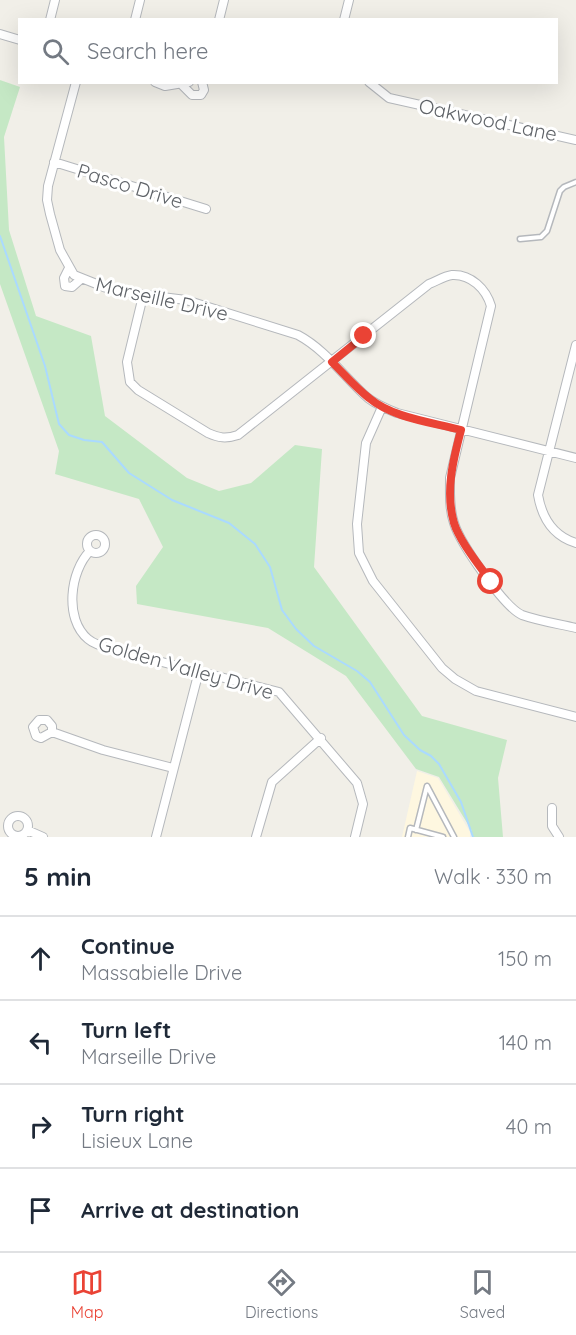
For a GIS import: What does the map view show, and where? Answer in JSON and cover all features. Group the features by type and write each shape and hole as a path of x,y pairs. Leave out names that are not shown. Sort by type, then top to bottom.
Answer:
{"street":[{"path":"50,18 55,0"},
{"path":"136,18 140,0"},
{"path":"220,18 224,0"},
{"path":"345,18 349,0"},
{"path":"0,34 18,39"},
{"path":"54,162 75,84"},
{"path":"160,84 165,86 186,84 192,95 201,94 204,90 202,84"},
{"name":"Oakwood Lane","path":"372,84 389,98 576,140"},
{"name":"Pasco Drive","path":"54,162 206,209"},
{"name":"Marseille Drive","path":"54,162 47,200 60,250 75,274 114,291 186,300 298,335 332,362 369,399 382,407 461,430 576,458"},
{"path":"143,296 127,362 130,382 138,390 208,433 228,438 238,435 429,284 452,275 462,276 481,287 488,296 491,306 450,477 454,524 469,550 509,607 521,614 576,628"},
{"path":"576,345 538,495 540,510 554,531 564,539 576,543"},
{"path":"382,407 366,443 357,524 359,553 368,573 442,669 455,679 476,691 576,717"},
{"name":"Golden Valley Drive","path":"90,551 81,560 72,594 75,620 83,634 97,644 119,651 279,692 321,738 352,776 360,791 363,804 355,837"},
{"path":"156,837 199,671"},
{"path":"52,732 103,750 173,768"},
{"path":"256,837 272,782 321,738"},
{"path":"552,808 552,826 559,837"},
{"path":"27,830 43,837"}],"lane":[{"path":"520,239 541,237 547,231 560,190 576,182"},
{"path":"416,830 427,786 454,837"},
{"path":"408,837 410,828 444,837"}],"shaded area":[{"path":"417,771 438,778 470,832 470,837 402,837"}],"green space":[{"path":"0,80 20,87 4,137 9,230 36,316 91,336 105,416 187,478 219,491 251,483 295,445 322,449 314,567 422,716 507,740 498,778 503,837 472,837 472,831 439,777 416,769 346,676 268,628 137,604 136,586 163,547 139,499 55,474 59,451 0,284"}],"waterway":[{"path":"0,236 45,366 59,424 69,435 102,442 129,473 172,500 229,523 255,544 270,567 282,610 296,629 314,646 357,671 370,682 404,735 439,764 461,802 473,837"}],"route":[{"path":"364,336 332,362 369,399 397,413 461,430 450,477 454,524 491,582"}]}
